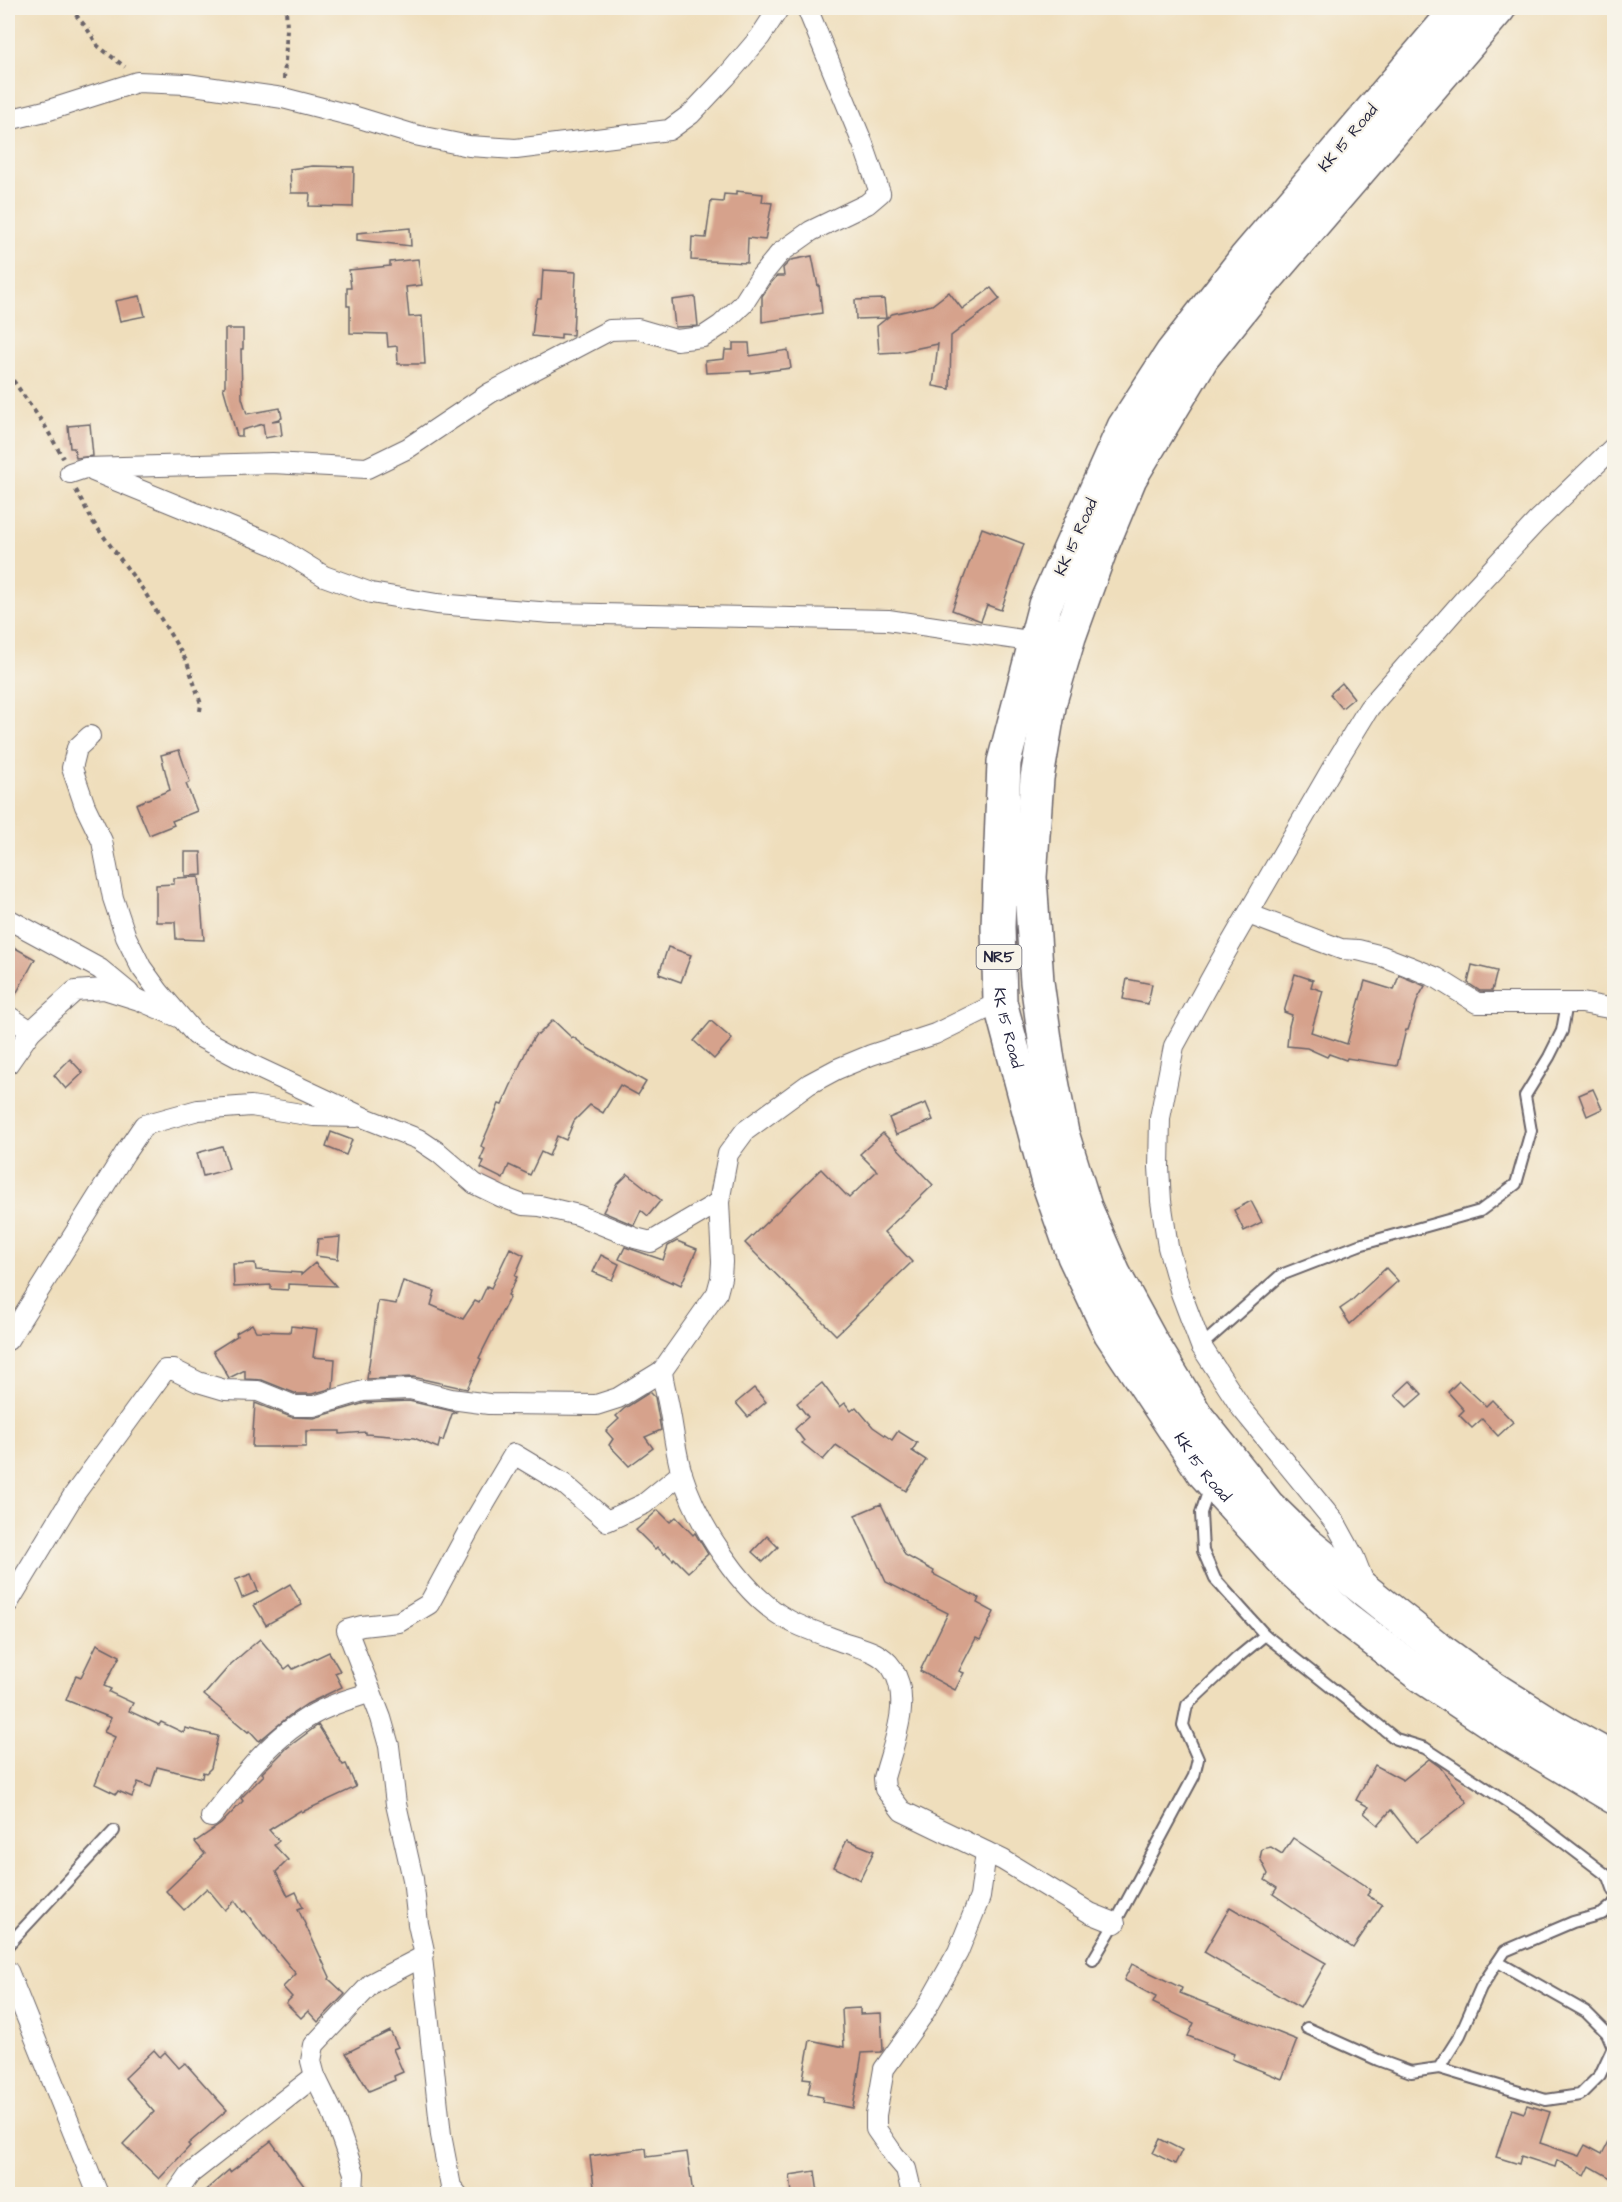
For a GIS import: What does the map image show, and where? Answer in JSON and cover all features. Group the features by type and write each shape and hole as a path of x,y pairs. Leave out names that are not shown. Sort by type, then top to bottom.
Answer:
{"highway":[{"name":"KK 15 Road","path":"1460,8 1245,259 1172,352 1124,427 1045,606 1004,762 998,927 1000,1002 1048,1182 1074,1256 1110,1332 1172,1428 1212,1483 1290,1568 1344,1617 1420,1675 1507,1733 1614,1797"},
{"name":"KK 15 Road","path":"1498,8 1259,287 1202,358 1130,478 1101,548 1073,626 1050,701 1037,778 1030,878 1037,982 1048,1061 1062,1133 1085,1207 1114,1274 1149,1338 1197,1417 1268,1506 1307,1544 1440,1650 1488,1685 1553,1726 1614,1760"}],"street":[{"path":"8,120 49,110 137,82 187,84 283,98 415,135 469,146 516,149 669,130 691,114 726,77 760,37 779,8"},
{"path":"78,470 272,463 367,468 408,448 490,393 610,330 638,329 676,340 703,337 721,325 742,304 780,253 811,231 867,204 880,193 807,8"},
{"path":"1367,1590 1354,1557 1336,1524 1242,1409 1201,1346 1181,1293 1168,1246 1161,1202 1160,1118 1174,1046 1248,914 1369,708 1468,595 1536,522 1614,447"},
{"path":"78,470 274,545 324,576 370,593 437,604 552,613 888,620 1036,642"},
{"path":"90,736 77,748 72,768 85,806 102,841 113,898 126,937 141,967 196,1035 365,1118 418,1139 439,1153 475,1184 523,1205 548,1207 578,1215 651,1242 719,1202"},
{"path":"1248,914 1341,949 1358,950 1382,956 1408,966 1437,978 1477,1003 1582,1003 1614,1009"},
{"path":"8,919 100,969 138,1000"},
{"path":"8,1064 31,1031 75,991 104,989 138,1000 183,1020"},
{"path":"8,1603 73,1496 165,1370 174,1370 198,1382 225,1390 258,1391 295,1406 314,1406 363,1391 410,1389 451,1399 489,1404 596,1405 618,1398 662,1371 717,1293 722,1262 719,1202 728,1154 745,1131 809,1084 837,1069 872,1054 935,1034 1000,1002"},
{"path":"8,1016 31,1031"},
{"path":"8,1340 124,1153 144,1125 198,1110 251,1106 314,1116 365,1118"},
{"path":"662,1371 682,1473 701,1517 722,1553 763,1604 790,1621 841,1642 873,1651 891,1667 897,1681 901,1710 884,1778 885,1789 902,1811 986,1852 1090,1913 1115,1923"},
{"path":"457,2194 451,2187 441,2135 422,1957 424,1951 396,1804 388,1746 371,1692 347,1630 399,1622 429,1604 514,1454 564,1484 607,1521 644,1504 682,1473"},
{"path":"212,1817 242,1775 292,1729 330,1706 371,1692"},
{"path":"912,2194 906,2169 876,2128 884,2069 922,2016 958,1952 980,1897 986,1852"},
{"path":"353,2194 354,2173 332,2111 310,2061 314,2045 372,1983 422,1957"},
{"path":"8,1971 98,2194"},
{"path":"176,2194 190,2174 315,2076"}],"lane":[{"path":"1201,1346 1281,1275 1359,1245 1480,1211 1515,1184 1531,1131 1525,1096 1562,1031 1567,1003"},
{"path":"1212,1483 1201,1513 1203,1551 1215,1579 1265,1635 1396,1739 1425,1748 1529,1816 1609,1877 1614,1890"},
{"path":"1093,1960 1194,1776 1198,1759 1183,1725 1187,1705 1265,1635"},
{"path":"8,1944 114,1832"},
{"path":"1439,2068 1460,2035 1481,1987 1505,1951 1573,1922 1602,1914 1614,1904"},
{"path":"1307,2028 1378,2060 1412,2072 1439,2068 1546,2100 1580,2095 1600,2075 1613,2047 1607,2033 1586,2012 1498,1962"}],"path":[{"path":"70,8 98,46 129,70 137,82"},
{"path":"283,98 286,8"},
{"path":"8,373 78,470 76,492 93,522 144,591 187,662 201,704 200,711"}],"building":[{"path":"313,166 354,167 353,207 309,206 310,193 291,193 290,169"},
{"path":"736,191 763,194 762,202 772,203 765,240 748,238 747,263 691,260 692,237 706,238 711,201 723,202 724,194 736,195"},
{"path":"410,228 411,246 357,240 357,233"},
{"path":"812,256 819,285 822,313 762,322 762,296 771,283 777,276 784,276 783,268 791,260"},
{"path":"418,259 422,285 406,287 409,317 422,316 425,364 398,364 397,346 388,347 387,334 350,333 350,306 347,306 347,288 351,288 349,270 390,266 390,262"},
{"path":"543,270 576,272 573,335 561,334 561,339 532,336 535,309 538,299 541,299"},
{"path":"991,288 1000,299 951,336 950,389 933,386 938,344 899,352 879,353 877,326 892,314 932,305 949,292 962,309"},
{"path":"140,296 145,316 120,321 115,301"},
{"path":"695,297 698,326 675,327 672,300"},
{"path":"884,299 886,318 856,319 855,300"},
{"path":"225,329 243,329 242,398 247,414 280,408 282,418 272,421 280,420 282,435 265,438 263,424 242,430 242,436 237,436 223,387 225,387"},
{"path":"733,343 749,343 750,356 788,350 791,368 751,373 751,371 706,373 705,361 724,359 725,350 733,350"},
{"path":"90,424 93,456 76,458 74,448 70,448 68,426"},
{"path":"982,528 1024,544 1001,610 987,605 981,621 952,610"},
{"path":"1342,683 1354,698 1342,708 1330,694"},
{"path":"179,750 190,782 186,784 197,811 172,821 174,825 149,835 136,804 170,790 161,755"},
{"path":"185,852 201,852 202,875 185,876"},
{"path":"199,877 204,940 176,939 175,922 156,922 156,885 174,884 174,878"},
{"path":"8,944 35,959 10,1005 8,1004"},
{"path":"668,947 691,955 681,982 659,974"},
{"path":"1472,965 1497,971 1492,991 1480,991 1468,983"},
{"path":"1295,974 1313,980 1311,987 1323,991 1311,1032 1347,1044 1365,981 1394,990 1399,975 1425,986 1418,998 1408,1030 1406,1030 1397,1066 1347,1058 1346,1060 1329,1054 1327,1057 1307,1048 1287,1046 1292,1015 1284,1012"},
{"path":"1127,979 1152,984 1148,1004 1123,999"},
{"path":"553,1020 572,1038 646,1082 638,1095 620,1085 603,1113 590,1105 574,1121 566,1140 557,1136 549,1156 541,1152 530,1175 509,1165 503,1179 481,1168 484,1161 480,1160 485,1149 481,1146 528,1047 536,1034 538,1035"},
{"path":"711,1021 732,1039 714,1059 694,1041"},
{"path":"70,1059 83,1073 66,1089 54,1075"},
{"path":"1593,1089 1602,1109 1587,1116 1579,1095"},
{"path":"926,1103 933,1120 896,1135 889,1118"},
{"path":"331,1132 352,1140 346,1155 326,1147"},
{"path":"883,1133 933,1185 884,1232 912,1262 836,1335 745,1243 821,1169 849,1198 877,1171 860,1154"},
{"path":"222,1146 229,1169 203,1176 197,1153"},
{"path":"628,1174 661,1200 648,1216 641,1210 634,1225 603,1212 618,1184"},
{"path":"1251,1201 1262,1222 1244,1231 1234,1210"},
{"path":"340,1237 338,1259 316,1256 318,1239"},
{"path":"677,1241 697,1249 681,1285 619,1259 625,1247 663,1260 668,1246"},
{"path":"510,1248 524,1255 508,1295 510,1296 479,1358 481,1359 467,1389 413,1377 367,1379 378,1301 396,1304 403,1281 435,1291 431,1305 463,1319 475,1301 479,1303 487,1286 491,1288"},
{"path":"601,1255 619,1264 612,1280 593,1272"},
{"path":"255,1263 256,1270 301,1273 301,1275 315,1263 336,1286 288,1284 288,1290 271,1289 271,1285 234,1287 233,1264"},
{"path":"1386,1268 1398,1281 1350,1324 1340,1309"},
{"path":"252,1324 256,1331 290,1332 291,1326 317,1329 313,1357 335,1359 333,1388 312,1394 297,1394 262,1380 245,1379 245,1370 229,1378 213,1351"},
{"path":"1410,1381 1422,1394 1407,1407 1395,1395"},
{"path":"1459,1381 1486,1406 1492,1400 1513,1422 1498,1436 1482,1419 1472,1428 1459,1415 1464,1410 1448,1392"},
{"path":"822,1383 840,1407 845,1403 851,1411 856,1407 873,1427 892,1440 898,1431 917,1443 912,1451 926,1460 906,1491 836,1445 823,1460 802,1443 804,1441 795,1429 808,1417 797,1403"},
{"path":"754,1388 766,1402 748,1417 736,1403"},
{"path":"650,1392 655,1397 661,1430 645,1437 653,1448 629,1466 609,1445 613,1439 606,1431 619,1419 616,1416 625,1408"},
{"path":"409,1401 456,1412 452,1414 443,1441 440,1440 438,1448 414,1438 366,1434 366,1432 340,1434 340,1431 306,1431 306,1447 252,1447 255,1403 291,1417 314,1418 365,1403"},
{"path":"881,1504 905,1555 934,1571 933,1574 979,1598 977,1603 994,1612 980,1640 976,1638 959,1671 964,1673 955,1690 920,1671 948,1613 886,1582 855,1515"},
{"path":"658,1510 670,1522 676,1517 693,1535 695,1533 708,1554 688,1572 674,1558 673,1560 657,1547 655,1549 636,1530"},
{"path":"767,1536 778,1547 763,1562 752,1552"},
{"path":"251,1574 258,1591 242,1598 235,1580"},
{"path":"290,1584 302,1605 266,1625 254,1605"},
{"path":"260,1639 285,1669 290,1665 293,1669 329,1652 340,1671 335,1673 342,1687 307,1704 259,1741 250,1731 248,1732 204,1695 231,1664"},
{"path":"97,1644 120,1656 104,1686 111,1689 109,1692 133,1703 129,1711 159,1725 161,1722 184,1733 185,1728 218,1736 211,1768 206,1773 203,1772 202,1778 157,1767 151,1787 138,1782 132,1797 118,1791 116,1794 95,1784 115,1737 104,1732 111,1718 66,1700 76,1675 81,1677"},
{"path":"318,1725 343,1765 346,1764 356,1787 302,1812 301,1810 269,1830 279,1841 274,1845 288,1860 276,1872 288,1896 296,1892 303,1907 298,1909 329,1979 345,1994 318,2022 308,2011 301,2018 286,2003 292,1997 283,1987 296,1974 235,1901 225,1910 207,1888 184,1910 166,1891 205,1854 195,1842 221,1824 243,1801 241,1798 264,1775 262,1773 287,1748"},
{"path":"1429,1759 1440,1767 1467,1802 1416,1842 1391,1810 1378,1825 1364,1813 1369,1807 1356,1800 1375,1765 1403,1780"},
{"path":"1293,1838 1371,1890 1367,1895 1382,1905 1353,1948 1273,1894 1277,1888 1265,1880 1268,1874 1260,1858 1262,1849 1271,1847 1282,1854"},
{"path":"847,1840 874,1851 860,1880 834,1867"},
{"path":"1230,1907 1326,1963 1300,2008 1204,1952"},
{"path":"1132,1964 1182,1988 1180,1993 1297,2040 1282,2079 1232,2059 1234,2054 1188,2036 1194,2023 1153,2003 1156,1997 1124,1980"},
{"path":"860,2008 860,2014 881,2013 883,2050 862,2053 853,2108 822,2102 823,2097 808,2094 811,2079 803,2078 810,2040 844,2047 842,2009"},
{"path":"390,2031 398,2047 393,2049 403,2072 394,2076 395,2080 369,2091 346,2053"},
{"path":"154,2050 160,2057 165,2052 179,2068 185,2063 227,2110 188,2144 190,2146 159,2179 123,2144 154,2112 125,2078"},
{"path":"1527,2105 1550,2112 1540,2143 1579,2156 1585,2145 1602,2154 1614,2131 1614,2180 1590,2166 1585,2176 1557,2160 1555,2167 1521,2156 1519,2164 1496,2157 1512,2109 1524,2113"},
{"path":"1160,2139 1182,2150 1175,2164 1153,2153"},
{"path":"271,2141 310,2194 201,2194 229,2170 230,2172"},
{"path":"646,2148 647,2157 687,2152 693,2194 595,2194 590,2156"},
{"path":"815,2171 818,2194 792,2194 790,2175"}]}
